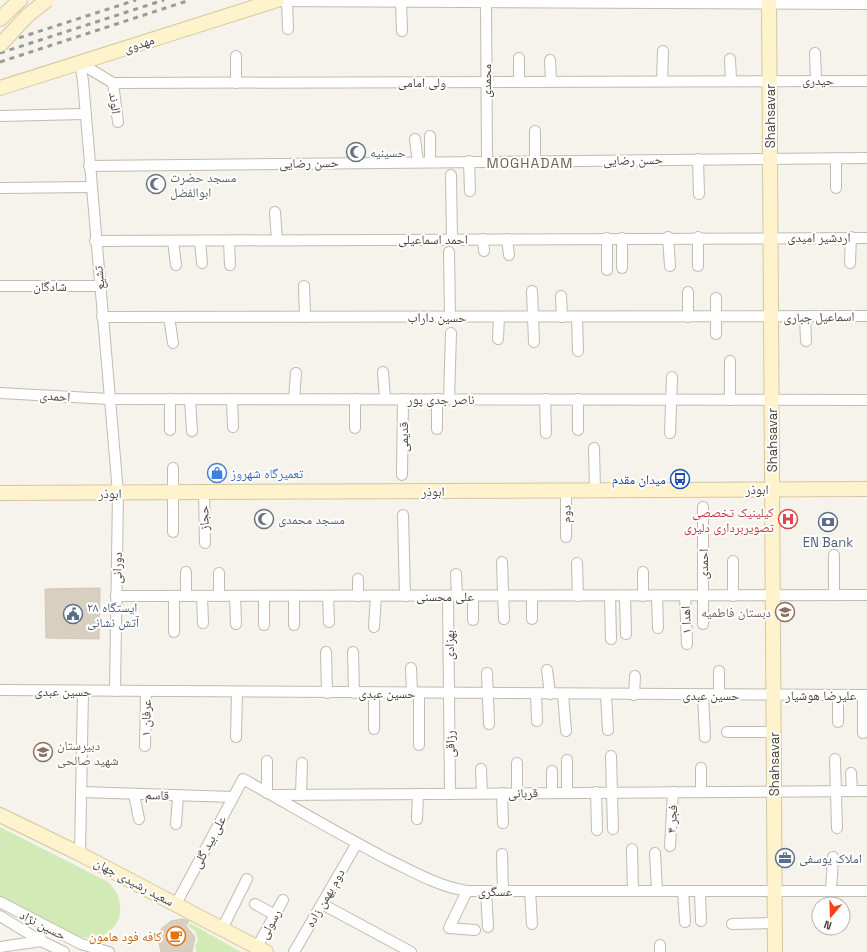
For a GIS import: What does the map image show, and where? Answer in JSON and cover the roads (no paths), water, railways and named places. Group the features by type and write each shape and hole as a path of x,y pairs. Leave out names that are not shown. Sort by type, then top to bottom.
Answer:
{"street":[{"path":"0,19 20,0"},
{"path":"0,45 27,16 47,0"},
{"path":"288,28 280,1 816,2 867,4"},
{"name":"مهدوی","path":"0,88 280,1"},
{"name":"محمدی","path":"486,1 487,161"},
{"path":"401,2 402,31"},
{"name":"Shahsavar","path":"769,2 775,952"},
{"path":"662,81 663,51"},
{"path":"815,53 816,80"},
{"path":"236,56 236,83"},
{"path":"519,58 519,82"},
{"path":"730,59 731,80"},
{"path":"550,60 551,81"},
{"path":"80,63 113,83"},
{"name":"تشیع","path":"80,63 83,82 84,114 118,493"},
{"name":"ولی امامی","path":"113,83 769,80"},
{"name":"حیدری","path":"769,80 867,81"},
{"name":"الوند","path":"113,83 118,122"},
{"path":"0,116 84,114"},
{"path":"535,131 535,161"},
{"path":"430,136 430,162"},
{"path":"415,139 418,162"},
{"path":"836,158 836,188"},
{"name":"حسن رضایی","path":"89,166 867,158"},
{"path":"698,159 699,194"},
{"path":"469,161 470,191"},
{"path":"451,175 452,239"},
{"path":"0,188 91,187"},
{"path":"275,212 277,240"},
{"path":"668,237 670,266"},
{"path":"698,237 698,266"},
{"name":"احمد اسماعیلی","path":"95,241 771,237"},
{"name":"اردشیر امیدی","path":"771,237 867,238"},
{"path":"850,263 851,237"},
{"path":"607,238 607,270"},
{"path":"622,238 622,268"},
{"path":"483,239 484,251"},
{"path":"508,239 509,255"},
{"path":"173,241 176,265"},
{"path":"200,241 202,263"},
{"path":"229,241 230,265"},
{"path":"449,252 450,317"},
{"name":"شادگان","path":"0,286 99,286"},
{"path":"304,286 305,317"},
{"path":"532,291 534,342"},
{"path":"688,292 688,317"},
{"path":"561,296 562,317"},
{"path":"716,298 716,334"},
{"name":"اسماعیل جباری","path":"771,317 867,316"},
{"name":"حسین داراب","path":"102,317 771,317"},
{"path":"169,317 173,343"},
{"path":"498,339 499,317"},
{"path":"578,317 578,351"},
{"path":"805,317 806,341"},
{"path":"449,399 451,333"},
{"path":"730,361 730,400"},
{"path":"384,372 385,399"},
{"path":"294,399 296,373"},
{"path":"670,433 672,377"},
{"name":"احمدی","path":"0,393 109,399"},
{"name":"ناصر جدی پور","path":"109,399 867,400"},
{"path":"170,399 170,430"},
{"path":"190,399 192,431"},
{"path":"232,399 233,427"},
{"path":"355,399 355,428"},
{"name":"قدیمی","path":"402,475 403,399"},
{"path":"437,399 438,429"},
{"path":"545,399 546,433"},
{"path":"578,399 578,430"},
{"path":"594,448 595,490"},
{"path":"173,468 173,532"},
{"name":"ابوذر","path":"0,493 867,489"},
{"name":"دوم","path":"566,490 566,537"},
{"name":"حجاز","path":"204,492 205,543"},
{"name":"دورانی","path":"115,691 118,493"},
{"name":"احمدی","path":"702,507 703,624"},
{"path":"404,515 406,596"},
{"path":"834,555 834,596"},
{"path":"733,561 733,596"},
{"path":"502,562 504,619"},
{"path":"577,563 578,596"},
{"path":"186,572 186,596"},
{"path":"643,572 643,596"},
{"path":"219,573 219,596"},
{"name":"بهزادی","path":"449,693 453,596 456,574"},
{"path":"358,579 358,596"},
{"name":"علی محسنی","path":"116,596 867,595"},
{"path":"174,596 174,632"},
{"path":"202,596 203,623"},
{"path":"235,596 236,624"},
{"path":"264,596 264,625"},
{"path":"294,596 294,625"},
{"path":"328,596 329,622"},
{"path":"374,627 376,596"},
{"path":"473,620 474,596"},
{"path":"532,596 532,618"},
{"path":"610,596 611,639"},
{"path":"625,596 626,634"},
{"path":"657,596 658,628"},
{"name":"اهدا ۱","path":"685,596 687,644"},
{"path":"326,652 327,693"},
{"path":"353,652 354,693"},
{"path":"411,668 415,693 419,745"},
{"path":"547,670 550,694"},
{"path":"719,671 719,695"},
{"path":"487,673 489,724"},
{"path":"634,695 635,676"},
{"name":"حسین عبدی","path":"0,690 774,696"},
{"path":"80,854 83,691"},
{"name":"عرفان ۱","path":"145,746 146,691"},
{"path":"236,737 237,692"},
{"path":"374,693 374,729"},
{"name":"رزاقی","path":"449,693 450,794"},
{"path":"536,694 537,721"},
{"path":"563,694 566,731"},
{"path":"606,695 608,730"},
{"path":"703,695 705,737"},
{"path":"838,695 838,722"},
{"path":"863,733 865,695"},
{"name":"علیرضا هوشیار","path":"774,696 865,695"},
{"path":"727,732 774,732"},
{"path":"611,756 613,829"},
{"path":"835,759 837,828"},
{"path":"567,760 567,793"},
{"path":"267,761 270,794"},
{"path":"301,795 302,763"},
{"path":"517,763 517,793"},
{"path":"701,768 701,792"},
{"path":"481,769 482,793"},
{"path":"552,771 552,793"},
{"path":"851,772 852,791"},
{"name":"عسگری","path":"243,779 357,843 428,879 449,888 467,892 867,891"},
{"name":"علی بید گلی","path":"176,904 243,779"},
{"name":"قربانی","path":"270,794 867,791"},
{"name":"قاسم","path":"81,792 233,797"},
{"path":"596,792 597,830"},
{"name":"فجر ۴","path":"670,846 673,792"},
{"path":"502,793 503,823"},
{"path":"134,794 139,819"},
{"path":"417,819 418,794"},
{"path":"176,824 178,796"},
{"name":"سعید رشیدی جهان","path":"0,815 80,854 262,950"},
{"name":"دوم بهمن زاده","path":"294,952 357,843"},
{"path":"632,849 633,891"},
{"path":"655,853 657,891"},
{"path":"502,854 503,892"},
{"path":"831,891 833,857"},
{"path":"222,928 247,879"},
{"path":"486,891 488,927"},
{"path":"530,891 532,924"},
{"path":"683,891 684,922"},
{"path":"700,891 701,921"},
{"path":"467,892 449,928 475,930"},
{"name":"رسولی","path":"262,950 275,915 283,900"},
{"name":"حسین نژاد","path":"0,902 81,944 109,952"},
{"path":"255,904 275,915"},
{"path":"322,904 410,952"},
{"path":"0,916 41,941 64,952"},
{"path":"732,924 775,923"},
{"path":"40,924 41,941"},
{"path":"0,947 41,941"}],"railway":[{"path":"0,44 136,0"},
{"path":"0,53 164,0"},
{"path":"0,62 190,0"}],"place":[{"name":"حسینیه","path":"356,152"},
{"name":"مسجد حضرت ابوالفضل","path":"156,184"},
{"name":"تعمیرگاه شهروز","path":"217,473"},
{"name":"میدان مقدم","path":"680,479"},
{"name":"مسجد محمدی","path":"264,519"},
{"name":"کیلینیک تخصصی تصویربرداری دلیری","path":"788,519"},
{"name":"EN Bank","path":"828,522"},
{"name":"دبستان فاطمیه","path":"785,612"},
{"name":"ایستگاه ۲۸ آتش نشانی","path":"73,614"},
{"name":"دبیرستان شهید صالحی","path":"43,752"},
{"name":"املاک یوسفی","path":"785,858"},
{"name":"کافه فود هامون","path":"176,936"}],"district":[{"name":"MOGHADAM","path":"530,163"}]}
